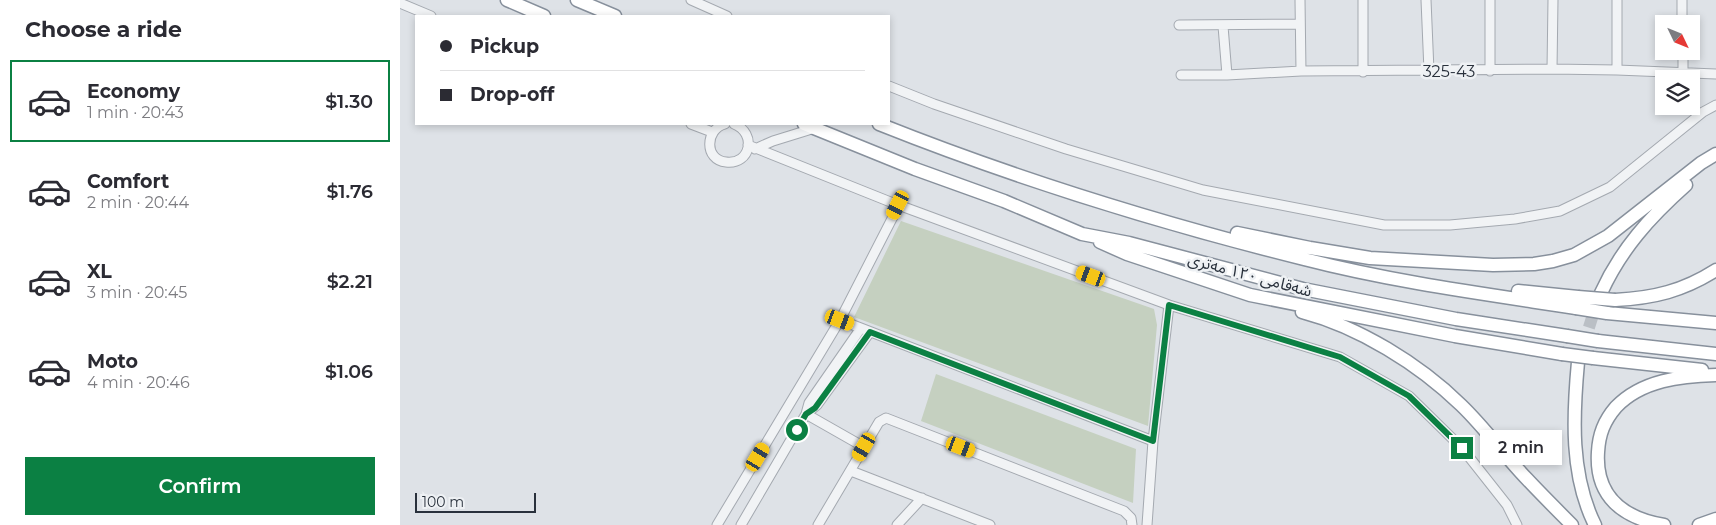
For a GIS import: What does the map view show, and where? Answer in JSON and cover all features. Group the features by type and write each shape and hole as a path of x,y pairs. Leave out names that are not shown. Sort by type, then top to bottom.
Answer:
{"highway":[{"path":"507,0 542,15"},
{"path":"577,0 613,15"},
{"name":"شەقامی ١٢٠ مەتری","path":"882,125 933,145 1115,207 1305,260 1375,274 1577,303 1607,312 1716,323"},
{"name":"شەقامی ١٢٠ مەتری","path":"809,126 914,169 1004,201 1082,234 1129,242 1303,289 1456,319 1598,341 1716,354"},
{"path":"1115,207 1310,248 1370,258 1534,264 1574,255 1608,236 1701,163 1716,154"},
{"path":"1600,293 1618,261 1648,221 1689,182 1716,162"},
{"path":"1082,234 1127,254 1268,302 1308,313 1357,333 1415,368 1439,385 1462,406 1526,478 1572,525"},
{"path":"1577,303 1636,298 1671,292 1690,286 1716,270"},
{"path":"1250,295 1428,331 1562,354 1716,373"},
{"path":"1697,322 1716,318"},
{"path":"1578,362 1574,404 1575,452 1586,505 1595,525"},
{"path":"1664,525 1628,514 1609,498 1602,488 1597,465 1600,434 1617,407 1630,396 1646,387 1670,379 1716,373"},
{"path":"1699,525 1716,520"}],"street":[{"path":"691,0 725,15"},
{"path":"1300,0 1301,71"},
{"path":"1363,0 1363,72"},
{"path":"1426,0 1429,71"},
{"path":"1490,0 1490,71"},
{"path":"1552,69 1553,0"},
{"path":"1617,0 1617,70"},
{"path":"1682,0 1682,15"},
{"path":"400,3 429,15"},
{"path":"1179,26 1300,24"},
{"path":"1223,26 1227,75"},
{"name":"325-43","path":"1181,75 1227,75 1301,71 1490,71 1552,69 1655,71"},
{"name":"325-43","path":"1700,73 1716,74"},
{"path":"890,86 934,104 1066,149 1203,190 1384,225 1450,226 1515,219 1560,210 1610,187 1703,112 1716,105"},
{"path":"696,125 710,128 723,125"},
{"path":"736,125 744,130 747,135 750,149"},
{"path":"710,128 709,146 716,158 722,161 735,162 750,149 809,126"},
{"path":"750,149 1169,305 1340,357 1409,396 1462,448 1506,505 1517,525"},
{"path":"716,525 840,320 898,205"},
{"path":"1147,525 1153,441 1169,305"},
{"path":"840,320 1153,441"},
{"path":"742,525 806,414 815,408 865,330"},
{"path":"806,414 864,447"},
{"path":"818,525 879,422 888,418 1124,511 1131,518 1132,525"},
{"path":"851,470 990,525"},
{"path":"897,525 922,498"}],"green space":[{"path":"901,221 1154,309 1157,325 1148,426 854,317"},
{"path":"936,374 1136,449 1133,503 921,421"}],"tunnel":[{"path":"1578,362 1597,302"}],"route":[{"path":"797,430 806,414 815,408 870,332 1153,441 1169,305 1340,357 1409,396 1462,448"}]}
